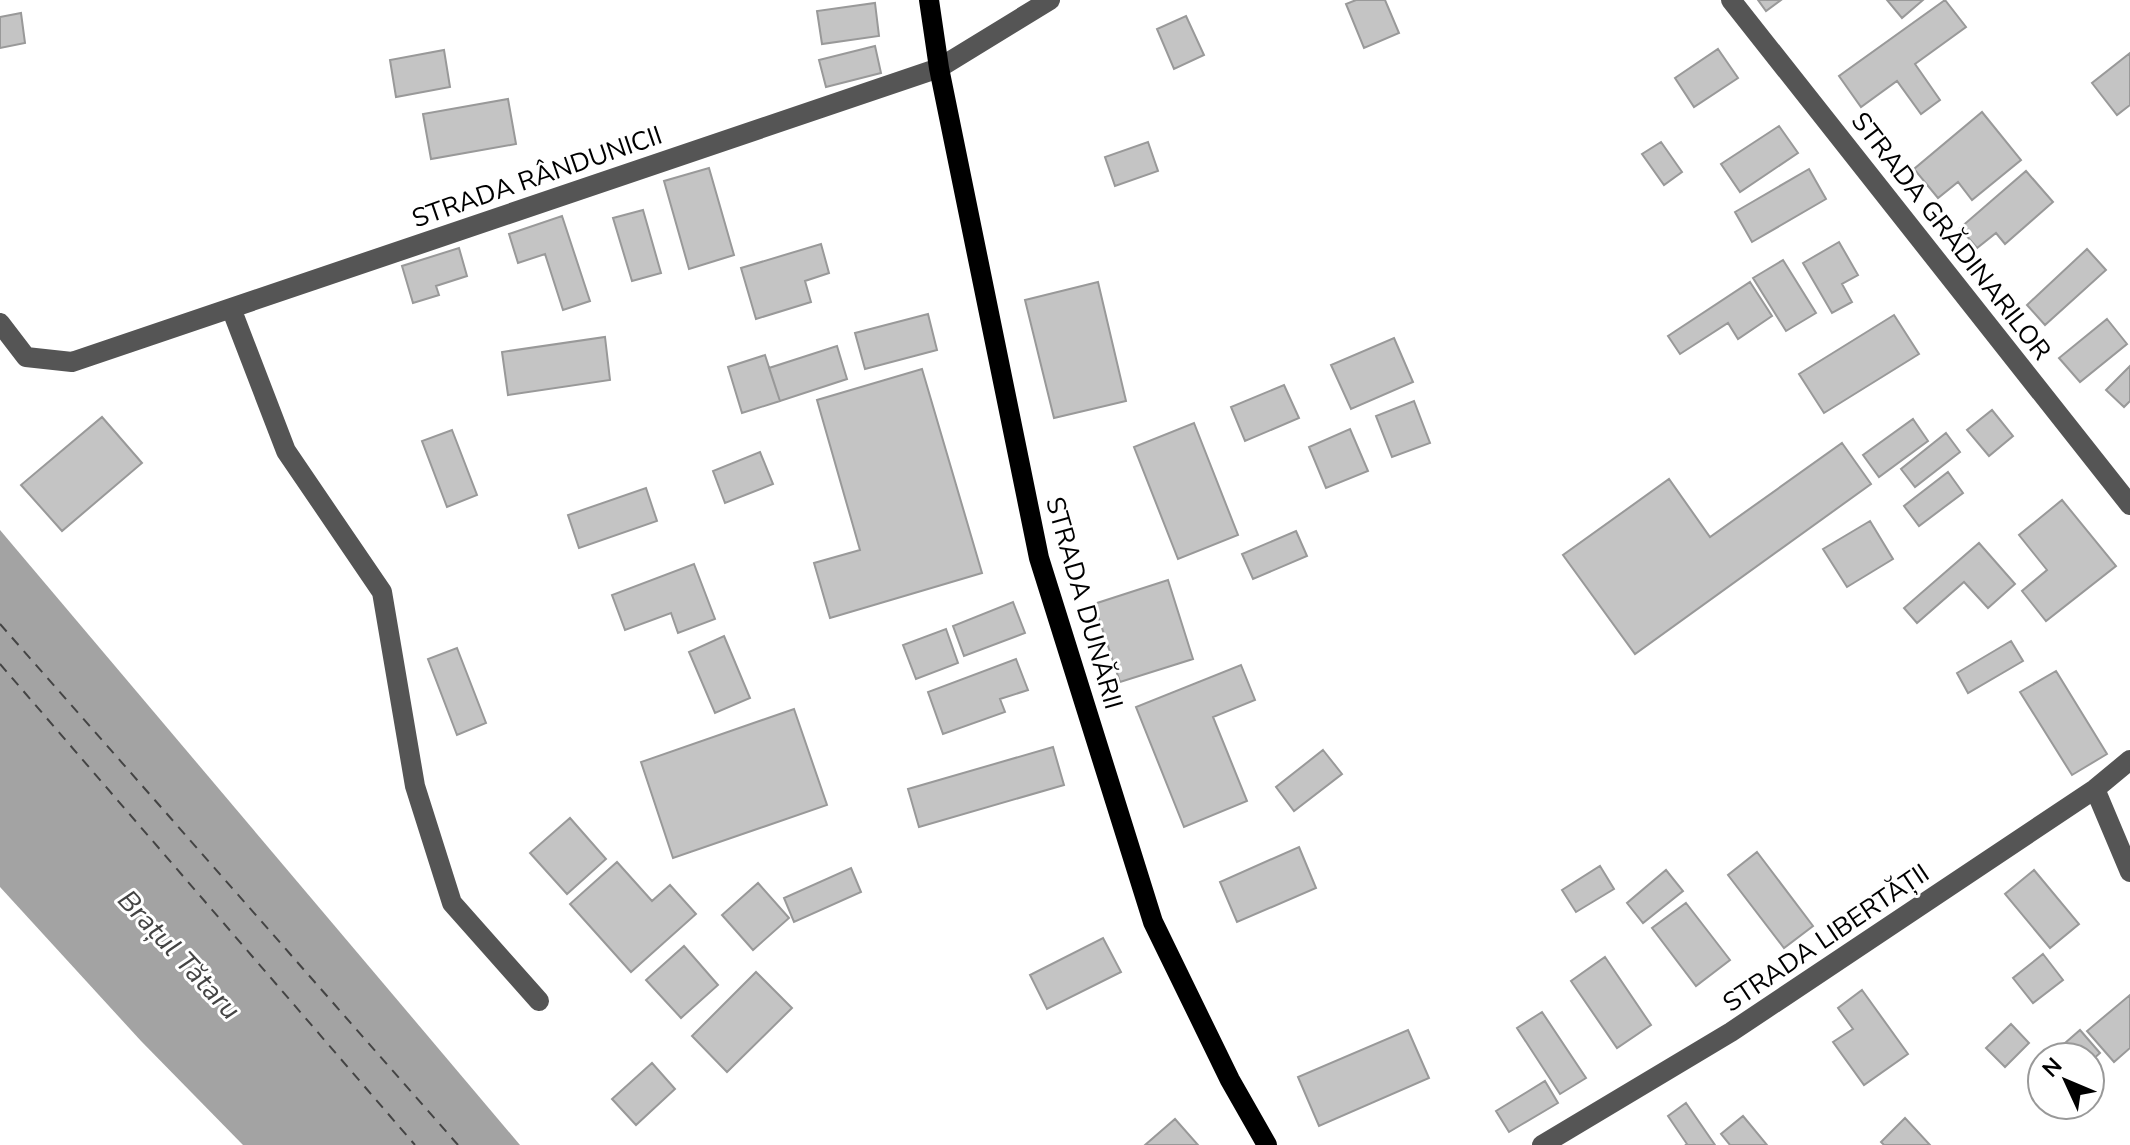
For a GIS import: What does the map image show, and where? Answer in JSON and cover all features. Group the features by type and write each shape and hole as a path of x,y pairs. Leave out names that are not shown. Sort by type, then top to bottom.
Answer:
{"main road":[{"name":"STRADA DUNĂRII","path":"929,0 939,68 1039,558 1153,922 1230,1080 1267,1145"}],"street":[{"name":"STRADA RÂNDUNICII","path":"0,323 26,357 72,362 939,68 1050,0"},
{"name":"STRADA GRĂDINARILOR","path":"1731,0 2130,505"},
{"path":"231,308 286,451 382,592 415,786 452,903 539,1001"},
{"name":"STRADA LIBERTĂȚII","path":"1542,1145 1731,1032 2095,789 2130,760"},
{"path":"2095,789 2130,872"}],"water":[{"name":"Brațul Tătaru","path":"0,530 520,1145 243,1145 141,1041 0,887"}],"building":[{"path":"1356,0 1385,0 1399,33 1364,48 1346,4"},
{"path":"1758,0 1781,0 1766,11"},
{"path":"1887,0 1923,0 1902,18"},
{"path":"1945,0 1966,27 1915,64 1940,100 1921,114 1897,81 1861,107 1839,76"},
{"path":"875,3 879,36 822,44 817,11"},
{"path":"21,13 25,43 0,48 0,17"},
{"path":"1186,16 1204,55 1174,69 1157,29"},
{"path":"875,46 881,73 826,87 819,60"},
{"path":"1718,49 1738,78 1694,107 1675,78"},
{"path":"444,50 450,87 396,97 390,60"},
{"path":"2130,53 2130,105 2117,115 2092,83"},
{"path":"508,99 516,144 431,159 423,114"},
{"path":"1982,112 2021,160 1972,200 1958,182 1938,198 1914,169"},
{"path":"1779,126 1798,153 1740,192 1721,164"},
{"path":"1148,142 1158,171 1115,186 1105,157"},
{"path":"1661,142 1682,172 1664,185 1642,154"},
{"path":"709,168 734,255 689,269 664,181"},
{"path":"1809,169 1826,199 1752,242 1735,212"},
{"path":"2026,171 2053,202 2005,244 1996,233 1977,248 1960,228"},
{"path":"643,210 661,273 632,281 613,218"},
{"path":"562,216 590,301 563,310 545,254 518,263 509,234"},
{"path":"1839,242 1858,275 1842,284 1852,302 1832,313 1803,263"},
{"path":"821,244 829,273 805,281 811,302 756,319 741,268"},
{"path":"459,248 467,276 436,286 439,295 413,303 402,266"},
{"path":"2087,249 2106,270 2045,325 2027,305"},
{"path":"1783,260 1816,313 1786,331 1753,278"},
{"path":"1098,282 1126,401 1054,418 1025,300"},
{"path":"1750,282 1772,316 1738,339 1728,323 1680,354 1668,336"},
{"path":"928,314 937,350 865,369 855,333"},
{"path":"1894,315 1919,354 1824,413 1799,374"},
{"path":"2107,319 2127,344 2080,382 2059,358"},
{"path":"605,337 610,380 508,395 502,352"},
{"path":"1394,338 1413,382 1351,409 1331,365"},
{"path":"837,346 847,379 780,401 769,368"},
{"path":"765,355 780,401 742,413 728,367"},
{"path":"2130,366 2130,401 2124,407 2106,390"},
{"path":"922,369 982,573 830,618 814,563 860,550 817,400"},
{"path":"1284,385 1299,418 1245,441 1231,407"},
{"path":"1414,401 1430,443 1392,457 1376,416"},
{"path":"1992,410 2013,436 1989,456 1967,430"},
{"path":"102,417 142,463 62,531 21,485"},
{"path":"1913,419 1928,441 1879,477 1863,455"},
{"path":"1194,423 1238,535 1178,559 1134,447"},
{"path":"1350,429 1368,471 1326,488 1309,447"},
{"path":"452,430 477,495 447,507 422,441"},
{"path":"1946,433 1960,452 1915,487 1901,469"},
{"path":"1842,443 1871,484 1635,654 1563,555 1669,479 1710,537"},
{"path":"760,452 773,484 725,503 713,471"},
{"path":"1948,472 1963,493 1919,526 1904,506"},
{"path":"646,488 657,521 579,548 568,515"},
{"path":"2062,500 2116,566 2046,621 2022,591 2047,570 2019,535"},
{"path":"1870,521 1893,559 1847,587 1823,549"},
{"path":"1296,531 1307,556 1253,579 1242,554"},
{"path":"1979,543 2015,584 1988,608 1964,582 1917,623 1904,608"},
{"path":"694,564 715,619 678,633 671,613 625,630 612,595"},
{"path":"1168,580 1193,659 1120,682 1094,604"},
{"path":"1013,602 1025,633 964,656 953,626"},
{"path":"946,629 958,663 916,679 903,645"},
{"path":"724,636 750,698 715,713 689,652"},
{"path":"2011,641 2023,661 1968,693 1957,673"},
{"path":"457,648 486,723 457,735 428,659"},
{"path":"1016,659 1028,690 1000,699 1005,712 943,734 928,692"},
{"path":"1241,665 1255,700 1213,717 1247,801 1184,827 1136,707"},
{"path":"2056,671 2107,754 2072,775 2020,692"},
{"path":"794,709 827,805 673,858 641,762"},
{"path":"1053,747 1064,785 919,827 908,789"},
{"path":"1323,750 1342,774 1294,811 1276,787"},
{"path":"570,818 606,859 567,894 530,853"},
{"path":"1299,847 1316,888 1237,922 1220,882"},
{"path":"1757,852 1813,926 1784,948 1728,875"},
{"path":"617,862 652,901 670,885 696,914 631,972 570,904"},
{"path":"1600,866 1614,889 1576,912 1562,890"},
{"path":"851,868 861,892 794,922 784,898"},
{"path":"1666,870 1683,891 1643,923 1627,903"},
{"path":"2034,870 2079,924 2050,948 2005,894"},
{"path":"758,883 789,918 753,950 722,915"},
{"path":"1686,903 1730,960 1696,986 1652,928"},
{"path":"1103,938 1121,972 1047,1009 1030,975"},
{"path":"684,946 718,985 681,1018 646,980"},
{"path":"2043,954 2063,980 2033,1003 2013,978"},
{"path":"1605,957 1651,1025 1617,1048 1571,981"},
{"path":"756,972 792,1008 727,1072 692,1036"},
{"path":"1862,990 1908,1054 1864,1085 1833,1042 1853,1029 1838,1008"},
{"path":"2130,995 2130,1048 2114,1062 2106,1053 2106,1041 2096,1041 2087,1031"},
{"path":"1542,1012 1586,1078 1560,1094 1517,1028"},
{"path":"2011,1024 2027,1041 2005,1067 1986,1048"},
{"path":"1408,1030 1429,1078 1319,1126 1298,1077"},
{"path":"2080,1030 2090,1041 2067,1041"},
{"path":"652,1063 675,1089 636,1125 612,1099"},
{"path":"1545,1081 1558,1103 1509,1132 1496,1111"},
{"path":"1686,1103 1715,1145 1685,1145 1668,1116"},
{"path":"1743,1116 1767,1145 1730,1145 1721,1134"},
{"path":"1905,1118 1930,1145 1884,1145 1881,1142"},
{"path":"1175,1119 1198,1145 1145,1145"}],"ferry route":[{"path":"0,624 458,1145"},
{"path":"0,664 415,1145"}]}
